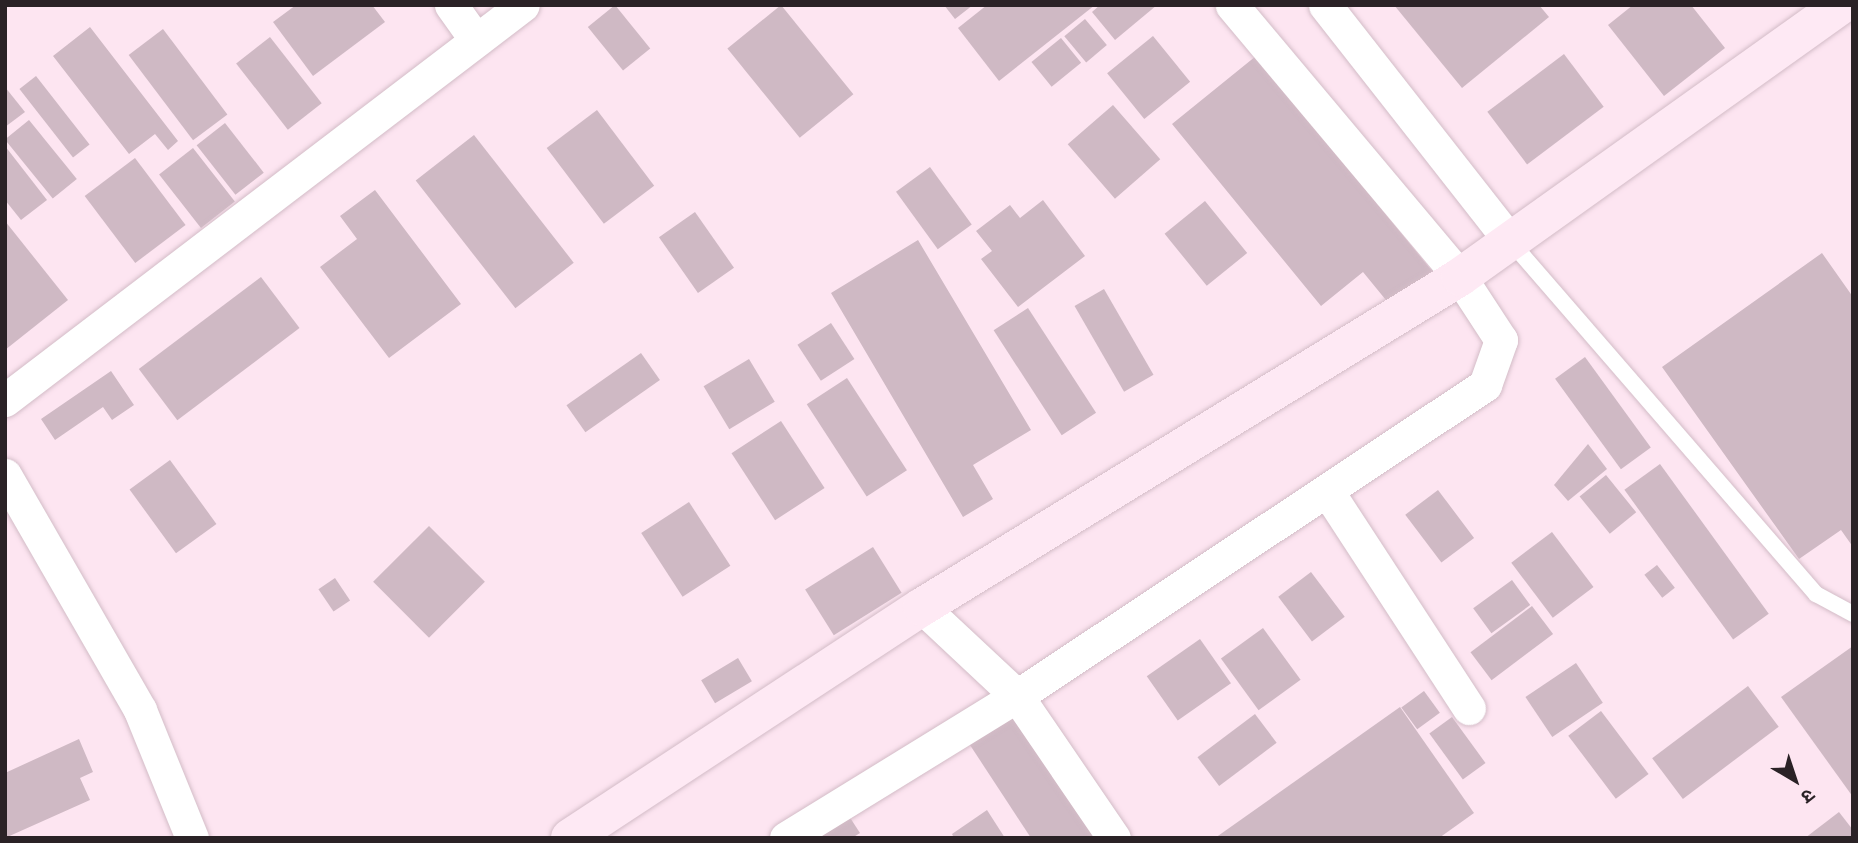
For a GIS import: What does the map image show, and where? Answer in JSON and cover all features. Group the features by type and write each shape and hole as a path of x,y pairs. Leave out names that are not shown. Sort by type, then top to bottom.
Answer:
{"street":[{"path":"451,5 476,40"},
{"path":"5,400 523,5"},
{"path":"786,838 1017,696 1328,492 1485,385 1501,340 1460,277 1232,5"},
{"path":"1325,5 1511,242"},
{"path":"570,838 922,607 1460,277 1842,5"},
{"path":"5,475 141,710 192,838"},
{"path":"1328,492 1469,708"},
{"path":"922,607 1017,696 1114,838"}],"lane":[{"path":"1511,242 1816,594 1853,614"}],"building":[{"path":"296,5 372,5 385,22 313,76 273,22"},
{"path":"615,5 650,49 623,71 588,27"},
{"path":"781,5 853,94 800,138 727,48"},
{"path":"944,5 973,5 955,19"},
{"path":"987,5 1095,5 999,81 958,28"},
{"path":"1100,5 1157,5 1115,40 1092,12"},
{"path":"1394,5 1539,5 1549,17 1462,88"},
{"path":"1633,5 1691,5 1725,48 1664,96 1608,25"},
{"path":"1085,19 1107,45 1086,62 1064,36"},
{"path":"90,27 178,141 168,150 155,134 129,154 53,56"},
{"path":"163,29 227,114 193,140 129,55"},
{"path":"1153,36 1190,82 1144,119 1107,73"},
{"path":"270,37 322,103 288,130 236,63"},
{"path":"1061,38 1081,63 1052,87 1031,62"},
{"path":"1564,54 1604,107 1527,164 1487,112"},
{"path":"1256,56 1432,271 1390,305 1363,272 1321,306 1172,124"},
{"path":"36,76 90,145 73,157 19,89"},
{"path":"5,87 25,112 5,127"},
{"path":"1113,105 1160,159 1115,199 1068,144"},
{"path":"597,110 654,186 604,224 547,148"},
{"path":"29,120 77,179 53,199 5,140"},
{"path":"225,123 264,173 235,195 197,145"},
{"path":"474,135 574,263 515,308 416,181"},
{"path":"5,146 47,200 21,220 5,200"},
{"path":"193,148 235,202 201,228 159,174"},
{"path":"135,158 186,225 135,263 85,196"},
{"path":"930,167 972,224 938,249 896,192"},
{"path":"375,190 461,304 389,358 320,267 357,239 340,216"},
{"path":"1043,200 1085,256 1018,307 981,259 992,251 976,231 1010,205 1020,218"},
{"path":"1205,201 1247,253 1207,286 1165,234"},
{"path":"695,212 734,268 698,293 659,237"},
{"path":"5,221 68,300 5,350"},
{"path":"918,240 1031,430 973,465 993,499 963,517 831,293"},
{"path":"1822,253 1853,297 1853,547 1841,530 1799,559 1662,367"},
{"path":"261,277 300,328 177,420 139,369"},
{"path":"1104,289 1154,375 1124,392 1075,306"},
{"path":"1028,308 1096,413 1062,435 994,330"},
{"path":"831,323 854,359 821,381 797,345"},
{"path":"641,353 660,380 585,432 566,405"},
{"path":"1585,357 1651,448 1621,469 1555,379"},
{"path":"749,359 775,402 729,429 704,386"},
{"path":"111,371 134,405 112,420 103,407 55,440 41,419"},
{"path":"847,378 907,470 867,496 807,404"},
{"path":"781,421 825,488 775,520 732,453"},
{"path":"1588,444 1607,469 1568,501 1554,485"},
{"path":"170,460 216,524 176,553 130,489"},
{"path":"1660,464 1769,614 1733,640 1624,490"},
{"path":"1606,475 1636,512 1610,534 1580,496"},
{"path":"1438,490 1474,538 1441,563 1405,515"},
{"path":"689,502 730,566 683,597 641,533"},
{"path":"429,526 485,582 429,638 373,582"},
{"path":"1552,532 1594,587 1553,618 1511,563"},
{"path":"873,547 902,593 834,635 805,589"},
{"path":"1657,565 1675,588 1662,598 1644,575"},
{"path":"1311,572 1345,617 1312,641 1278,597"},
{"path":"335,578 350,600 334,612 318,589"},
{"path":"1512,580 1530,605 1491,633 1473,608"},
{"path":"1532,606 1553,634 1492,680 1471,652"},
{"path":"1263,628 1301,680 1259,710 1221,659"},
{"path":"1200,639 1231,683 1178,721 1147,676"},
{"path":"1853,646 1853,797 1781,697"},
{"path":"738,658 752,681 715,703 701,680"},
{"path":"1576,663 1603,703 1552,737 1525,697"},
{"path":"1748,686 1779,727 1683,799 1652,758"},
{"path":"1424,691 1440,713 1417,729 1401,707"},
{"path":"1400,707 1474,813 1439,838 1215,838"},
{"path":"1016,711 1099,838 1031,838 968,742"},
{"path":"1601,711 1649,774 1616,799 1568,736"},
{"path":"1255,714 1277,743 1219,786 1197,757"},
{"path":"1452,717 1486,763 1463,780 1429,733"},
{"path":"79,739 93,772 80,778 90,800 5,838 5,773"},
{"path":"987,810 1005,838 954,838 952,834"},
{"path":"1839,812 1853,830 1853,838 1805,838"},
{"path":"847,813 860,833 852,838 810,838"}]}
